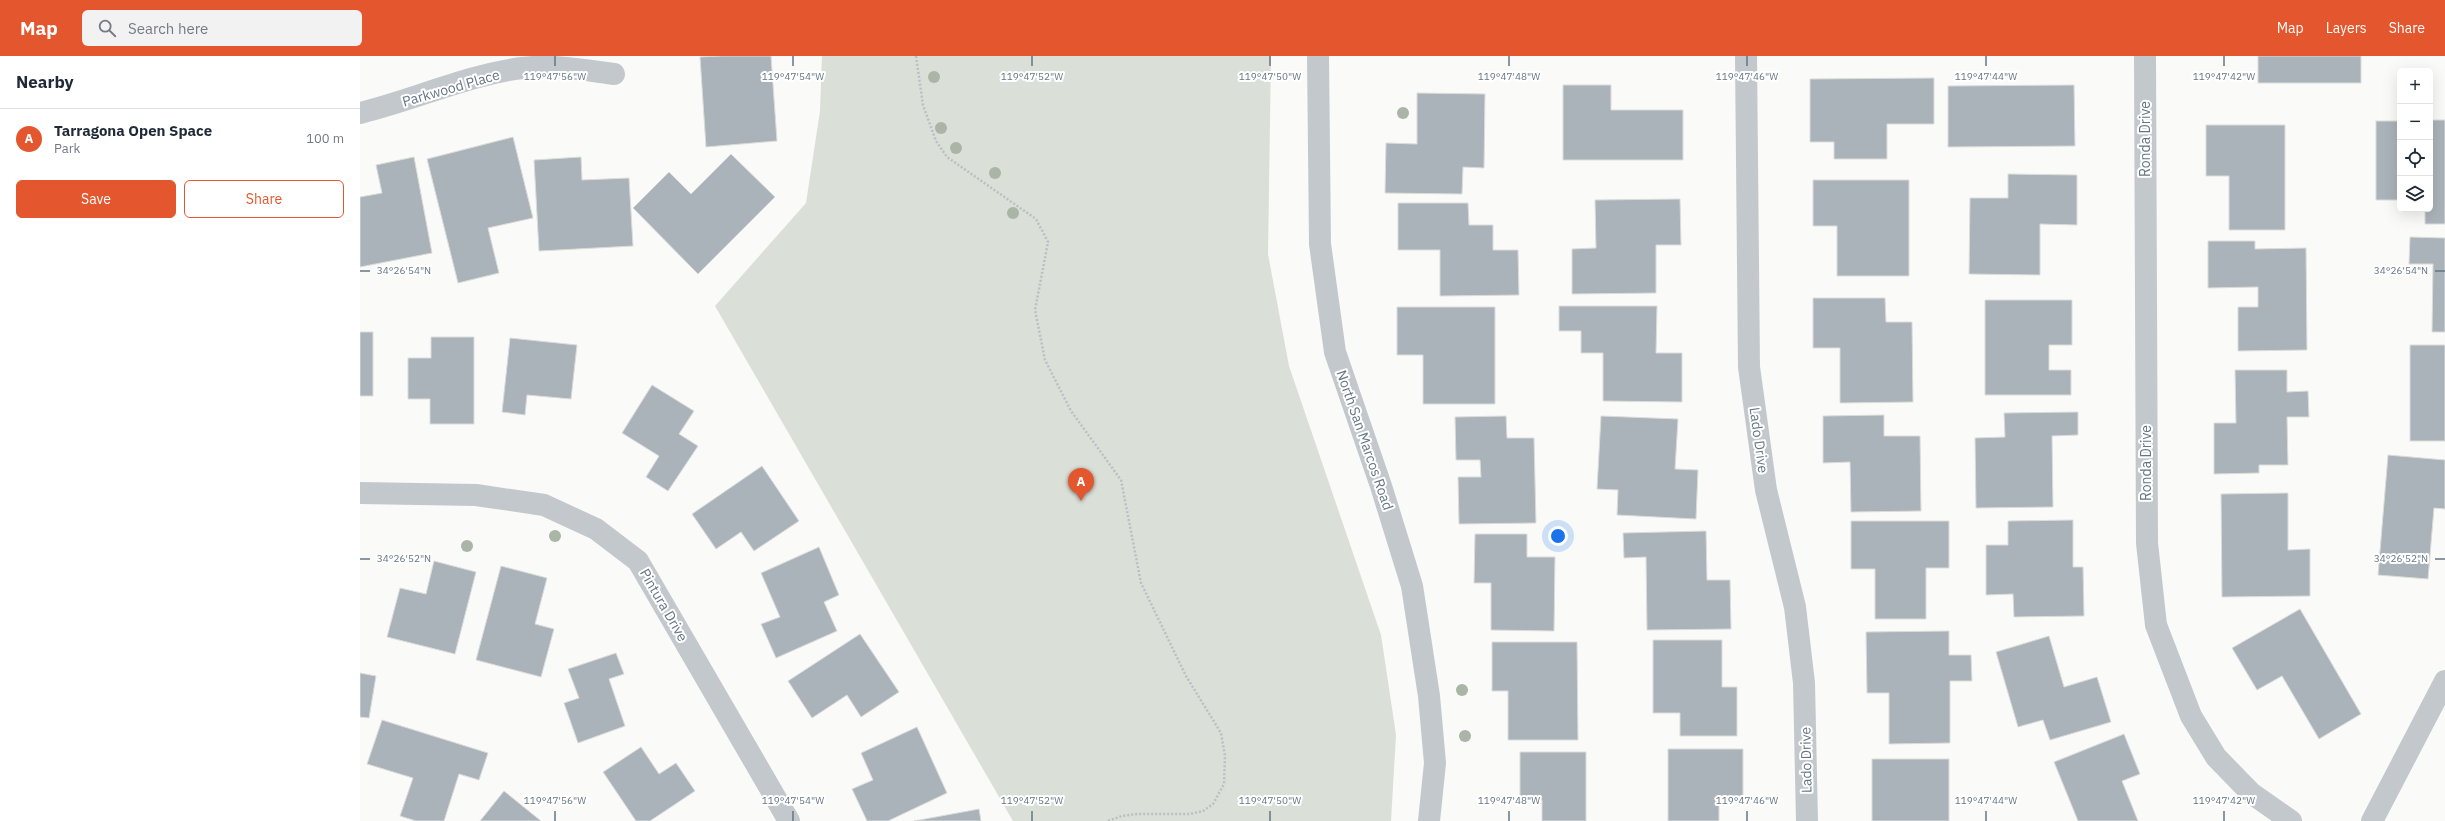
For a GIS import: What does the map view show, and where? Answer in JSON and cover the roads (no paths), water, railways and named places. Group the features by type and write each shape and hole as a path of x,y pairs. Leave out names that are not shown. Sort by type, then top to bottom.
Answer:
{"street":[{"name":"North San Marcos Road","path":"1318,56 1320,244 1335,352 1381,486 1412,586 1430,696 1435,763 1429,821"},
{"name":"Lado Drive","path":"1746,56 1749,367 1766,490 1795,607 1804,683 1807,821"},
{"name":"Ronda Drive","path":"2145,56 2147,542 2156,625 2191,716 2216,757 2251,793 2292,821"},
{"name":"Parkwood Place","path":"360,113 402,102 458,83 522,68 557,67 614,74"},
{"name":"Pintura Drive","path":"360,493 476,495 544,505 596,528 638,561 789,821"},
{"path":"2372,821 2445,681"}],"place":[{"name":"Tarragona Open Space","path":"1081,501"}]}
